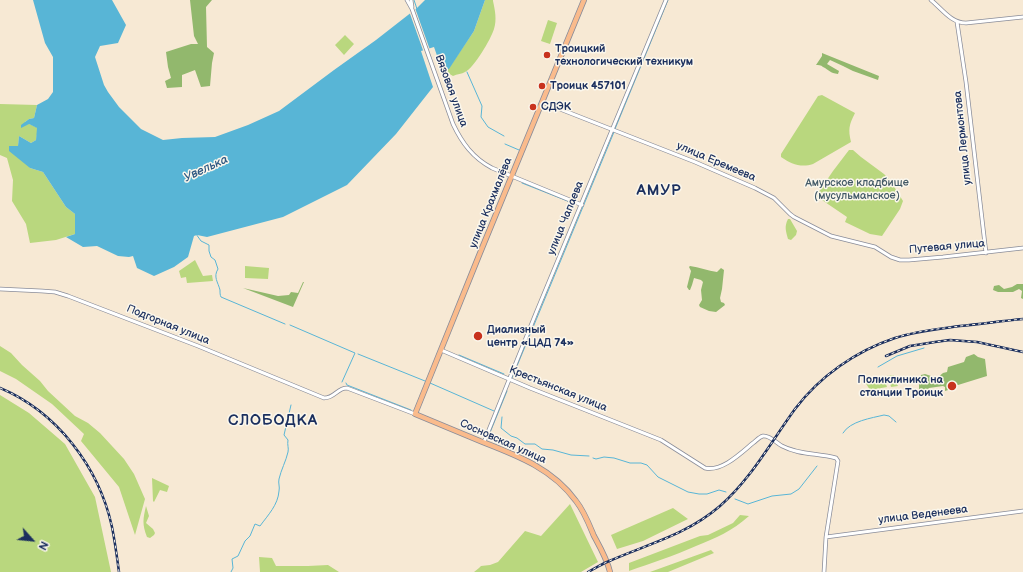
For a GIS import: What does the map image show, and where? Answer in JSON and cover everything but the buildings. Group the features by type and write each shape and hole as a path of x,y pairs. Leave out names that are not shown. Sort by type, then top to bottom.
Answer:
{"main road":[{"name":"улица Крахмалёва","path":"415,414 584,0"},
{"name":"Сосновская улица","path":"415,414 484,442 547,472 560,483 580,507 610,572"}],"street":[{"path":"407,0 412,9"},
{"path":"411,0 412,9"},
{"name":"улица Чапаева","path":"484,442 666,0"},
{"path":"931,0 951,19 966,24 1023,17"},
{"name":"Вязовая улица","path":"412,9 453,124 461,140 470,152 492,168 582,204"},
{"name":"улица Лермонтова","path":"957,22 966,82 986,253"},
{"name":"улица Еремеева","path":"542,102 695,162 766,193 776,200 791,216 831,236 875,248"},
{"name":"Путевая улица","path":"875,248 900,260 986,253 1023,248"},
{"name":"Подгорная улица","path":"0,289 55,292 68,296 324,398 331,397 343,388 349,388"},
{"name":"Крестьянская улица","path":"441,350 510,380 661,440 702,467 708,469 721,467 759,438 765,436 769,437 781,446 802,453 834,457 838,461 826,537"},
{"name":"Сосновская улица","path":"349,388 415,414"},
{"name":"улица Веденеева","path":"826,537 1023,511"},
{"path":"824,572 826,537"}],"green space":[{"path":"190,0 212,0 206,7 207,47 214,53 210,86 201,87 195,70 182,75 182,87 167,88 165,81 171,78 166,52 191,44 198,44 194,36"},
{"path":"485,0 493,0 496,19 492,34 482,53 473,65 465,72 453,76 443,70 449,68 474,31"},
{"path":"548,20 557,23 550,44 541,41"},
{"path":"345,35 354,44 344,55 335,45"},
{"path":"822,53 879,76 878,80 853,71 830,60 827,64 839,71 838,74 816,65 822,56"},
{"path":"822,95 855,113 850,127 851,142 813,164 804,166 789,162 781,157 781,154 818,96"},
{"path":"0,104 37,105 34,118 25,122 38,128 36,140 31,143 19,136 18,147 30,168 43,172 66,207 75,214 75,234 56,240 30,243 26,224 12,201 13,180 7,158 0,155"},
{"name":"Амурское кладбище (мусульманское)","path":"849,150 853,150 884,174 890,180 903,201 900,209 882,236 870,234 845,222 847,217 816,196"},
{"path":"788,219 790,219 797,231 796,235 791,240 788,239 786,231"},
{"path":"195,260 203,276 212,275 213,281 187,283 186,277 181,278 179,271"},
{"path":"245,266 269,268 268,279 245,278"},
{"path":"690,266 717,272 721,268 724,270 720,298 721,302 725,305 716,312 709,311 700,307 699,305 702,300 701,290 703,282 701,280 694,278 690,290 687,287 691,271"},
{"path":"303,282 293,307 243,288 278,296 289,295 291,292 298,293"},
{"path":"1017,284 1023,284 1023,299 1021,298 1022,291 1019,289 1013,292 998,292 993,290 994,286 999,285 1004,289"},
{"path":"0,346 11,353 75,416 88,423 100,433 124,459 134,474 145,499 135,535 119,487 81,441 84,434 52,404 16,379 0,371"},
{"path":"974,354 985,359 987,376 958,385 951,383 948,390 945,391 945,387 943,386 929,388 930,395 924,397 919,392 921,375 925,374 937,378 943,373 947,372 948,367 964,362 966,357"},
{"path":"894,375 898,386 891,387 890,383 886,384 887,387 870,390 865,382 871,378"},
{"path":"0,395 29,413 65,444 95,497 111,572 0,572"},
{"path":"152,478 169,486 167,492 160,490 154,502 153,501"},
{"path":"570,504 598,562 581,572 474,572 481,566 498,562 525,531 541,536"},
{"path":"146,506 149,516 146,523 155,533 150,538 147,537 144,528"},
{"path":"673,508 688,519 643,541 617,549 611,535"},
{"path":"740,515 749,516 730,530 717,537 679,553 629,571 629,563 700,536 708,535 733,523"},
{"path":"711,550 714,553 668,572 650,572"},
{"path":"259,557 272,558 276,566 328,565 339,572 260,572"}],"water":[{"name":"Увелька","path":"33,0 112,0 126,25 118,43 100,46 95,57 104,85 119,107 141,129 163,140 215,137 248,125 279,111 376,40 425,0 485,0 474,31 449,69 442,70 434,47 421,51 433,87 396,134 347,185 283,217 207,237 197,235 194,236 188,257 174,267 154,276 137,268 133,256 118,256 97,246 83,247 66,237 75,234 75,214 66,207 43,172 30,168 9,151 9,146 18,146 19,136 31,143 36,140 37,128 29,124 21,128 21,125 29,119 34,118 37,105 48,99 53,92 53,57 45,43"}],"pier":[{"path":"415,8 430,50 424,53 409,11"}],"waterway":[{"path":"414,0 417,9"},
{"path":"615,129 668,0"},
{"path":"467,72 482,106 481,117 488,127 504,136"},
{"path":"512,378 614,132"},
{"path":"505,144 519,150"},
{"path":"522,183 575,204"},
{"path":"196,234 201,241 209,245 211,257 215,260 218,269 216,277 221,297 285,324"},
{"path":"290,325 355,353 342,382"},
{"path":"878,367 897,356 924,348"},
{"path":"358,354 425,381"},
{"path":"459,355 504,374"},
{"path":"346,383 347,385 411,410"},
{"path":"430,383 494,411"},
{"path":"487,440 507,391"},
{"path":"231,572 233,568 232,559 238,556 245,541 250,536 255,524 260,526 277,501 279,479 288,451 288,440 284,435 291,405"},
{"path":"843,433 846,429 856,423 884,415 889,416 896,422"},
{"path":"502,417 501,428 525,444 535,444 542,449 553,450 571,455 589,456"},
{"path":"593,458 614,458 630,463 641,463 647,465 658,477 688,492 699,494 707,494 719,490 726,492"},
{"path":"735,499 748,504 772,496 791,494 799,489 817,466"}],"railway":[{"path":"588,572 607,562 679,532 693,525 720,506 751,472 805,397 827,375 853,357 881,343 927,330 1023,319"},
{"path":"886,356 910,346 950,340 977,342 1023,352"},
{"path":"0,388 21,398 40,411 57,427 86,463 97,483 106,505 112,527 119,572"}],"place":[{"name":"Троицкий технологический техникум","path":"547,55"},
{"name":"Троицк 457101","path":"542,86"},
{"name":"СДЭК","path":"533,107"},
{"name":"Диализный центр «ЦАД 74»","path":"478,336"},
{"name":"Поликлиника на станции Троицк","path":"952,386"}],"district":[{"name":"АМУР","path":"659,191"},
{"name":"СЛОБОДКА","path":"273,421"}]}
